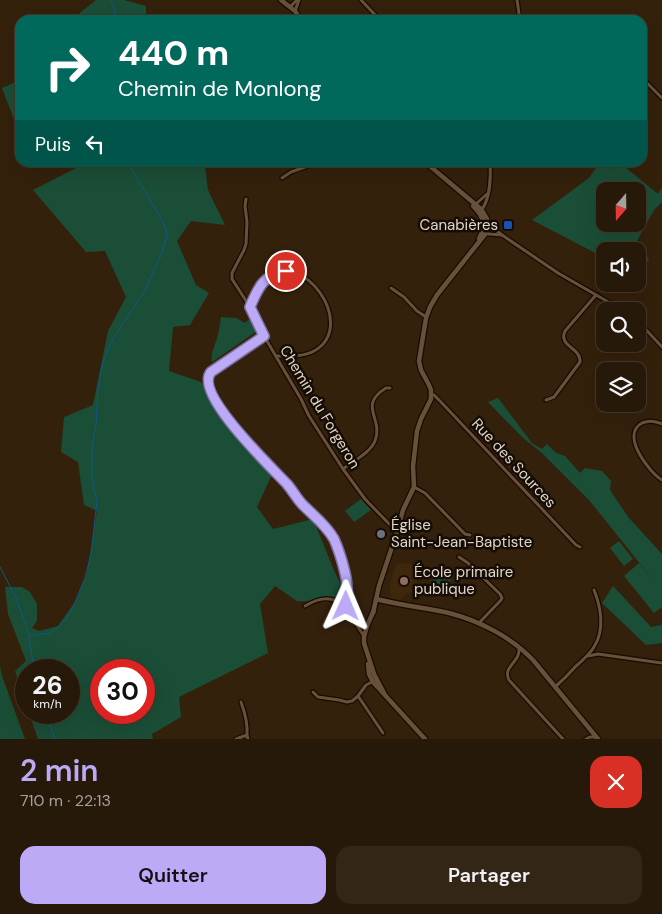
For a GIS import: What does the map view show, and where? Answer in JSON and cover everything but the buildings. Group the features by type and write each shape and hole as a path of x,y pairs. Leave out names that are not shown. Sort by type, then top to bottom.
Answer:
{"street":[{"path":"281,0 298,15"},
{"path":"290,7 298,0"},
{"path":"294,11 298,0"},
{"path":"361,0 375,15"},
{"path":"516,0 519,15"},
{"path":"647,83 662,98"},
{"path":"282,178 291,172 305,167"},
{"path":"431,167 478,208 485,229"},
{"path":"478,208 486,202 490,167"},
{"path":"478,208 487,194"},
{"name":"Chemin du Forgeron","path":"246,199 246,244 232,276 234,283 250,307 264,336 312,421 343,469 365,499 397,532"},
{"path":"425,739 375,681 364,637 380,594 381,581 403,510 415,488 413,466 418,431 421,419 432,395 419,362 426,318 430,307 485,229 492,227 558,273 608,302"},
{"path":"485,229 502,235"},
{"path":"250,307 261,285 267,279 273,274 286,271 299,274 309,281 326,301 330,320 329,333 324,343 312,353 299,356 276,356"},
{"path":"391,288 404,297 426,318"},
{"path":"546,400 554,396 580,362 579,354 565,342 563,334 596,295"},
{"path":"646,330 662,348"},
{"path":"264,336 208,374 208,383 218,404 240,435 286,484 298,500 324,525 334,539 346,576 346,606"},
{"path":"343,469 369,450 376,441 377,429 372,411 374,400 376,395 386,388 390,388"},
{"name":"Rue des Sources","path":"432,395 440,401 576,545 580,547"},
{"path":"662,424 653,421 643,423 636,430 635,436 639,453 645,464 662,480"},
{"path":"415,488 425,493 465,534 470,535"},
{"path":"459,557 468,562 502,598 479,624"},
{"path":"555,687 594,647 601,619 594,590"},
{"path":"305,606 315,600 330,598 339,601 346,606 364,637"},
{"path":"378,599 450,614 496,631 528,654 597,738"},
{"path":"519,647 519,657"},
{"path":"594,647 598,654"},
{"path":"528,654 519,657 509,668 507,676 563,739"},
{"path":"587,656 598,654 662,663"},
{"path":"313,692 318,697 346,702 352,701 364,687 375,681"},
{"path":"358,696 383,733"},
{"path":"236,739 248,737 248,724 240,702"},
{"path":"589,729 587,739 597,738"}],"shaded area":[{"name":"École primaire publique","path":"404,563 413,565 418,584 416,590 406,593 400,600 390,598 390,583 396,565"}],"green space":[{"path":"96,0 124,0 146,6 146,15 77,15"},
{"path":"15,82 15,122 2,88"},
{"path":"78,167 205,167 208,190 225,225 191,221 177,241 196,285 209,293 190,325 173,327 169,371 201,382 242,435 275,468 257,507 273,529 313,519 345,592 342,597 327,602 297,601 275,586 260,604 268,653 179,697 181,717 152,734 153,739 38,739 33,724 80,724 80,659 25,659 8,614 5,587 22,587 30,592 37,604 37,621 32,628 39,631 58,626 77,599 87,573 97,511 84,505 78,462 61,452 64,417 93,405 108,331 126,297 105,251 86,252 33,190"},
{"path":"597,167 625,167 643,182 596,182 596,232 642,232 636,242 596,242 596,253 532,220 589,178"},
{"path":"646,184 658,194 662,188 662,202 654,210 646,224"},
{"path":"221,317 236,318 245,323 251,318 257,331 212,362 212,353"},
{"path":"498,398 532,443 542,449 547,444 556,453 565,456 580,473 585,468 602,471 611,481 610,490 629,518 662,554 662,607 654,613 624,576 639,563 654,581 589,500 488,402"},
{"path":"361,499 371,510 354,522 345,511"},
{"path":"619,541 633,559 624,566 610,548"},
{"path":"442,571 451,580 433,597 424,588"},
{"path":"613,586 651,627 662,625 662,643 646,645 602,603"},
{"path":"0,666 15,712 15,724 20,724 25,739 0,739"}],"waterway":[{"path":"111,0 114,15"},
{"path":"32,659 29,636 49,633 66,619 85,578 91,554 97,502 92,480 92,447 96,425 98,388 103,361 114,337 144,292 167,237 166,229 158,213 130,167"},
{"path":"0,567 16,598 29,635"},
{"path":"50,724 55,739"}],"place":[{"name":"Canabières","path":"508,225"},
{"name":"Église Saint-Jean-Baptiste","path":"381,534"},
{"name":"École primaire publique","path":"404,581"}],"route":[{"path":"286,271 273,274 261,285 250,307 264,336 208,374 208,383 218,404 240,435 286,484 298,500 324,525 334,539 346,576 346,606"}]}
